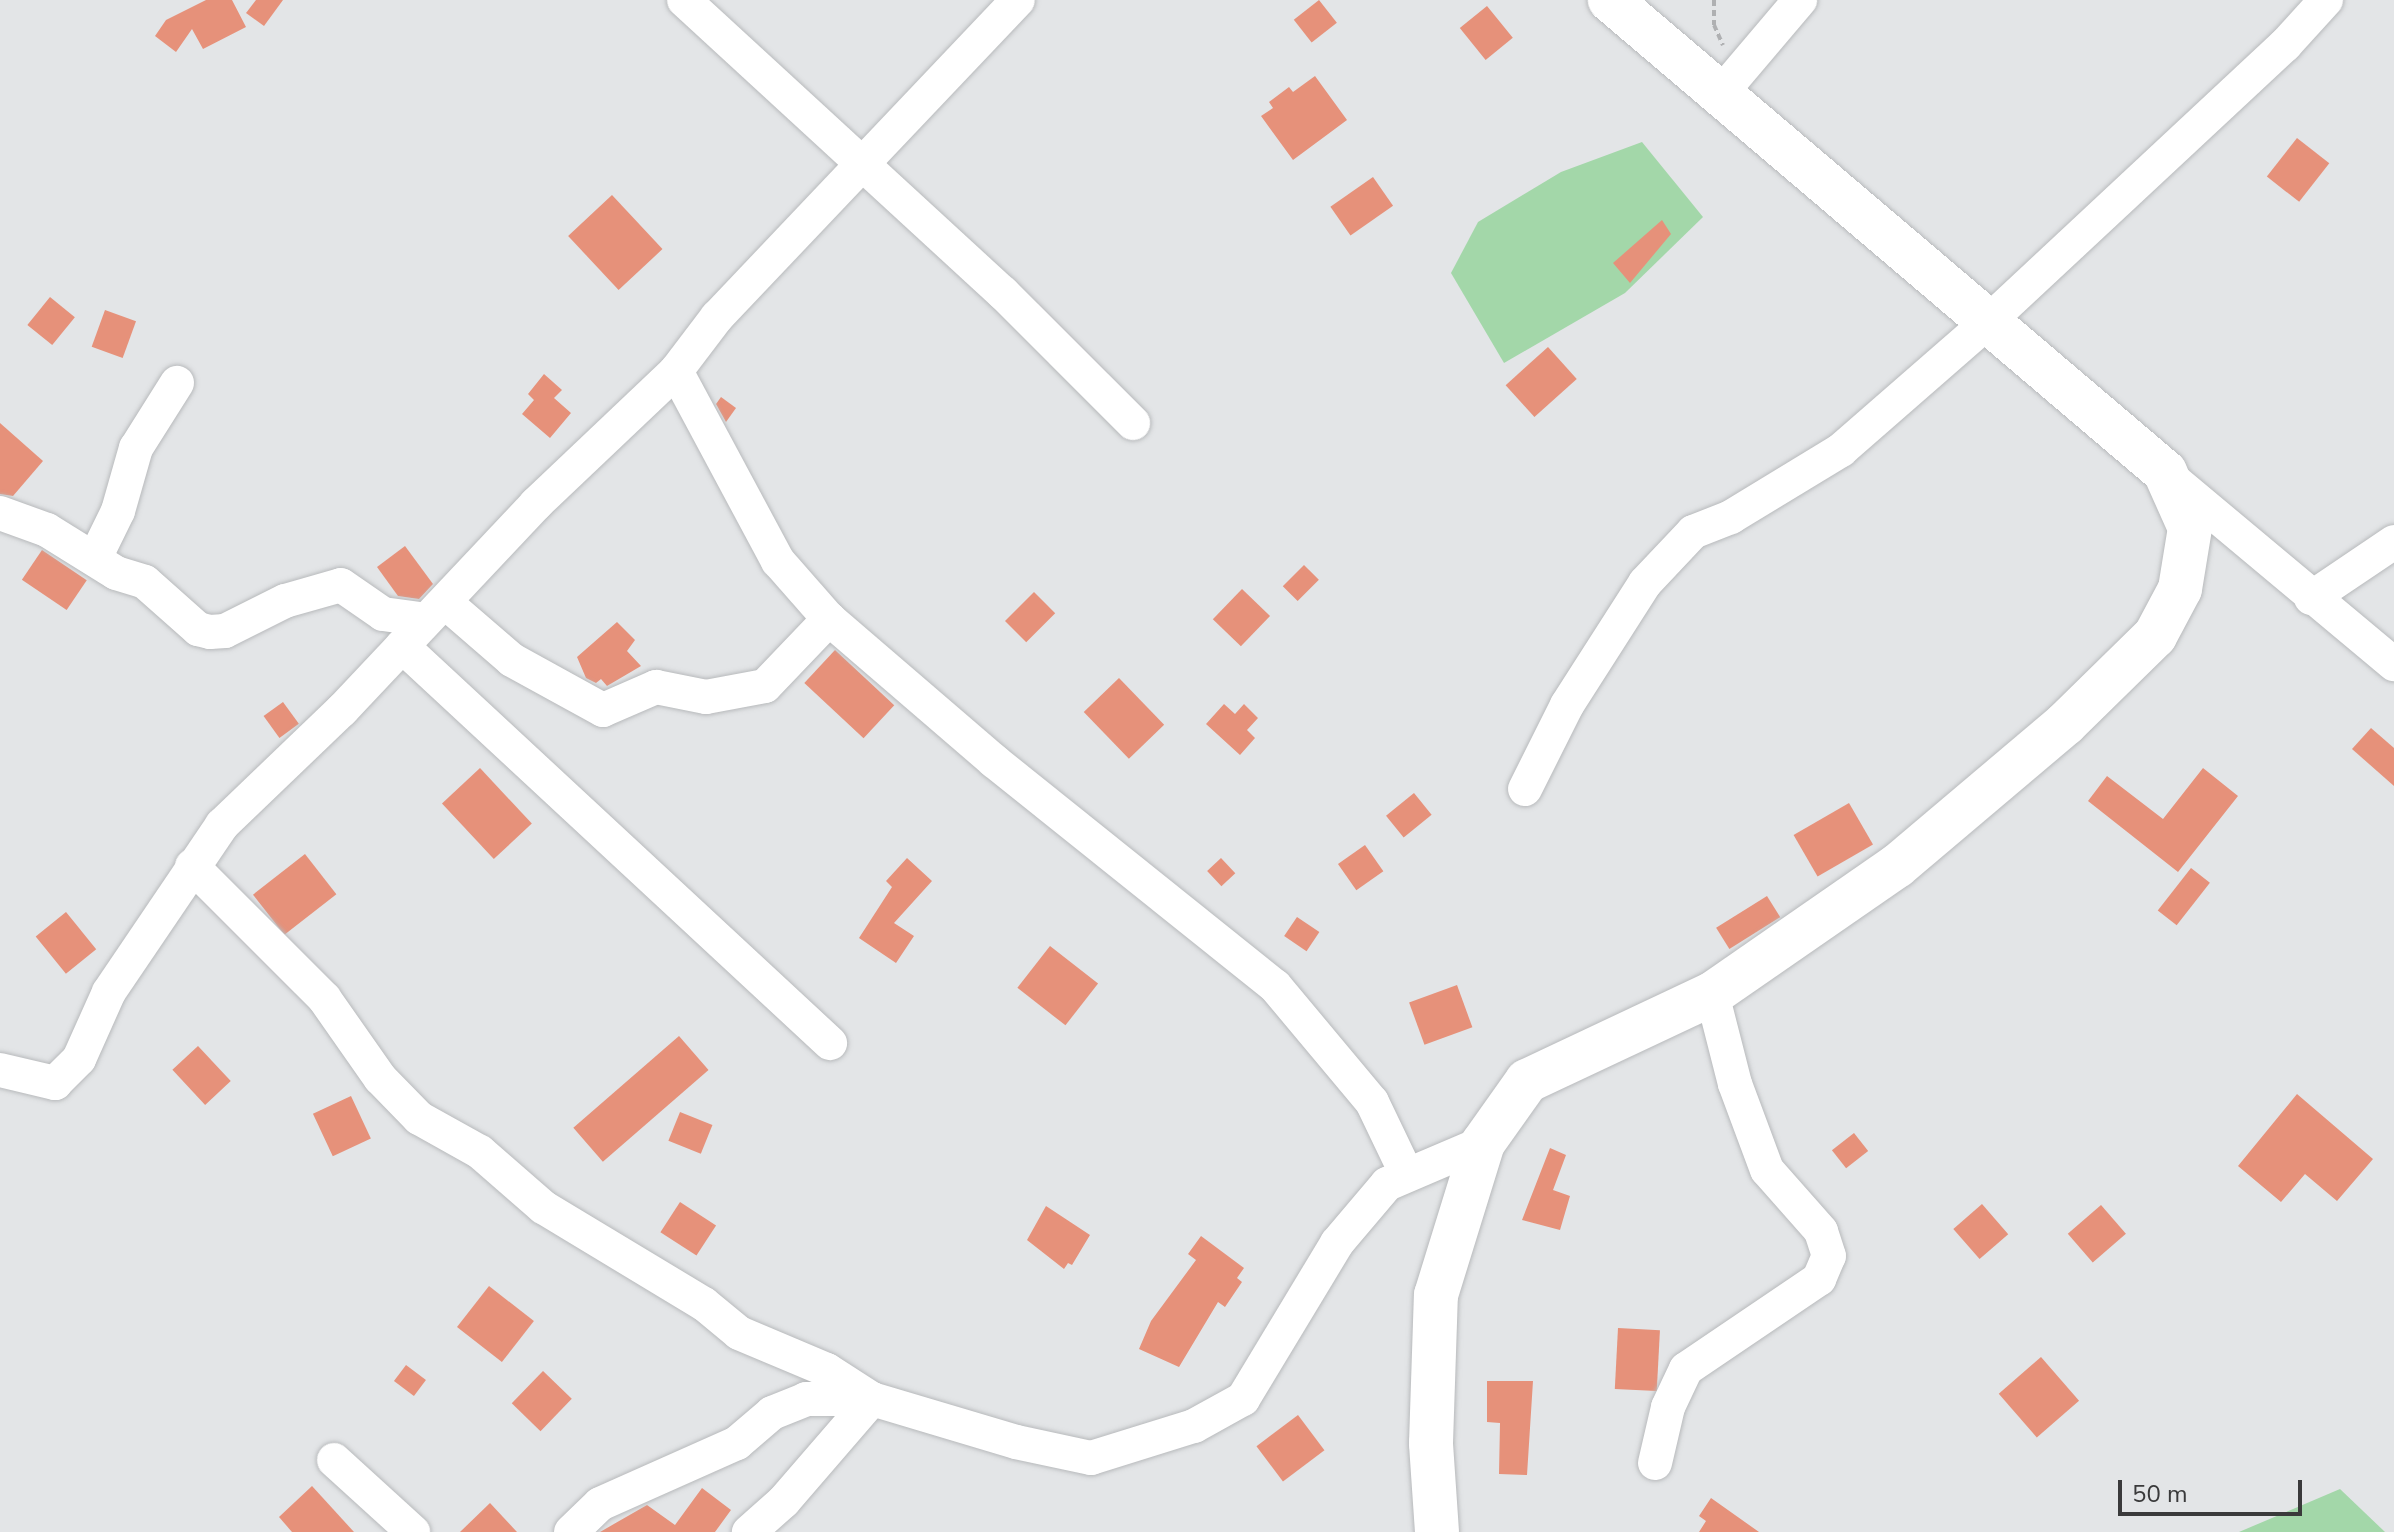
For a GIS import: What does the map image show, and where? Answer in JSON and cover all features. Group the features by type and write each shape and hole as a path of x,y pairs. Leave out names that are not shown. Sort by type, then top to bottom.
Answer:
{"main road":[{"path":"1437,1532 1431,1443 1436,1295 1483,1143 1527,1081 1712,994 1897,866 2065,724 2155,636 2180,589 2190,528 2165,472 1991,319 1735,76 1610,0"}],"street":[{"path":"684,0 865,166 1133,423"},
{"path":"0,1070 55,1083 79,1059 109,992 222,825 402,646 536,504 676,371 717,317 865,166 959,58 1018,0"},
{"path":"1735,76 1800,0"},
{"path":"1525,789 1567,705 1645,583 1693,532 1731,517 1841,450 1991,319 2285,45 2326,0"},
{"path":"676,371 778,561 829,619 994,761 1275,986 1372,1102 1406,1173"},
{"path":"95,558 118,511 136,448 177,383"},
{"path":"2165,472 2311,598 2394,664"},
{"path":"0,513 47,530 116,573 145,582 198,629 225,631 285,601 341,585 383,614 436,611 512,660 603,710 656,687 706,697 765,686 829,619"},
{"path":"2311,598 2394,542"},
{"path":"402,646 830,1043"},
{"path":"192,866 324,998 380,1078 419,1118 480,1152 543,1207 704,1304 739,1333 827,1370 872,1399 1016,1442 1091,1458 1194,1426 1243,1399 1305,1303 1337,1243 1387,1184 1406,1173 1483,1143"},
{"path":"1655,1463 1668,1407 1686,1369 1819,1279 1829,1256 1821,1231 1767,1170 1735,1084 1712,994"},
{"path":"571,1532 600,1504 737,1443 772,1413 806,1399 872,1399"},
{"path":"749,1532 784,1501 872,1399"},
{"path":"334,1460 413,1532"}],"path":[{"path":"1714,0 1714,25 1735,76"}],"green space":[{"path":"1642,142 1703,217 1625,293 1504,363 1451,273 1478,222 1561,172"},
{"path":"2340,1489 2385,1532 2239,1532"}],"building":[{"path":"206,0 232,0 246,27 203,49 192,29 176,52 155,36 166,20"},
{"path":"256,0 283,0 264,26 246,13"},
{"path":"1319,0 1337,23 1312,43 1294,20"},
{"path":"1487,6 1513,38 1486,60 1460,28"},
{"path":"1315,76 1347,120 1293,160 1261,116 1273,108 1269,102 1289,87 1293,92"},
{"path":"2297,138 2329,163 2299,202 2267,177"},
{"path":"1373,177 1393,206 1350,235 1330,207"},
{"path":"612,195 662,249 619,290 568,236"},
{"path":"1662,220 1671,234 1630,283 1613,263"},
{"path":"50,297 75,317 52,345 27,325"},
{"path":"105,310 136,321 123,358 92,347"},
{"path":"1548,347 1577,379 1534,417 1506,385"},
{"path":"544,374 562,390 554,398 571,413 550,438 522,414 534,400 528,394"},
{"path":"721,397 736,408 726,422 716,404"},
{"path":"0,423 43,461 13,496 0,494"},
{"path":"405,546 433,584 419,599 398,596 377,567"},
{"path":"42,550 87,580 67,610 22,580"},
{"path":"1304,565 1319,580 1298,601 1283,586"},
{"path":"1242,589 1270,616 1241,646 1213,619"},
{"path":"1034,592 1055,613 1026,642 1005,621"},
{"path":"617,622 635,640 627,651 641,666 607,686 601,679 596,683 586,678 577,657"},
{"path":"835,650 894,705 864,738 804,683"},
{"path":"1119,678 1164,725 1129,759 1084,712"},
{"path":"283,702 299,724 279,738 264,716"},
{"path":"1224,704 1235,714 1244,704 1258,718 1247,730 1255,738 1240,755 1206,724"},
{"path":"2371,728 2394,748 2394,786 2352,749"},
{"path":"480,768 532,824 494,859 442,803"},
{"path":"2203,768 2238,796 2178,872 2088,801 2107,776 2163,819"},
{"path":"1414,793 1432,815 1404,837 1386,816"},
{"path":"1849,803 1873,845 1818,877 1794,835"},
{"path":"1365,845 1383,871 1356,890 1338,864"},
{"path":"305,854 336,894 284,935 253,895"},
{"path":"907,858 932,881 894,923 914,936 896,963 859,938 892,887 886,881"},
{"path":"1221,858 1235,873 1221,886 1207,871"},
{"path":"2191,868 2210,883 2177,925 2158,911"},
{"path":"1767,896 1780,917 1729,949 1716,928"},
{"path":"66,912 96,949 66,974 36,937"},
{"path":"1297,917 1319,932 1307,951 1284,936"},
{"path":"1050,946 1098,984 1065,1025 1017,988"},
{"path":"1457,985 1472,1027 1424,1045 1409,1002"},
{"path":"679,1036 709,1070 603,1162 573,1128"},
{"path":"198,1046 231,1081 205,1105 172,1070"},
{"path":"2297,1094 2373,1159 2337,1201 2305,1174 2281,1202 2238,1166"},
{"path":"351,1096 371,1139 333,1156 313,1114"},
{"path":"680,1112 712,1125 701,1154 668,1141"},
{"path":"1854,1133 1868,1151 1846,1168 1832,1150"},
{"path":"1550,1148 1566,1155 1553,1190 1570,1196 1560,1230 1522,1220"},
{"path":"680,1202 716,1225 696,1256 660,1232"},
{"path":"1982,1204 2008,1234 1980,1259 1953,1229"},
{"path":"2101,1205 2126,1234 2093,1263 2068,1234"},
{"path":"1046,1206 1090,1235 1072,1265 1068,1263 1064,1269 1027,1240"},
{"path":"1201,1236 1244,1268 1237,1278 1242,1282 1225,1307 1218,1302 1179,1367 1139,1349 1151,1321 1196,1260 1188,1254"},
{"path":"489,1286 534,1321 502,1362 457,1327"},
{"path":"1618,1328 1660,1330 1657,1391 1615,1389"},
{"path":"2041,1357 2079,1401 2037,1438 1999,1394"},
{"path":"406,1365 426,1380 414,1396 394,1381"},
{"path":"543,1371 572,1399 541,1431 512,1403"},
{"path":"1487,1381 1533,1381 1527,1475 1499,1474 1500,1423 1487,1422"},
{"path":"1298,1415 1324,1450 1283,1481 1256,1446"},
{"path":"312,1486 354,1532 292,1532 279,1517"},
{"path":"702,1488 731,1510 715,1532 600,1532 647,1505 675,1525"},
{"path":"1711,1498 1759,1532 1699,1532 1706,1521 1699,1516"},
{"path":"490,1503 517,1532 460,1532"}]}
